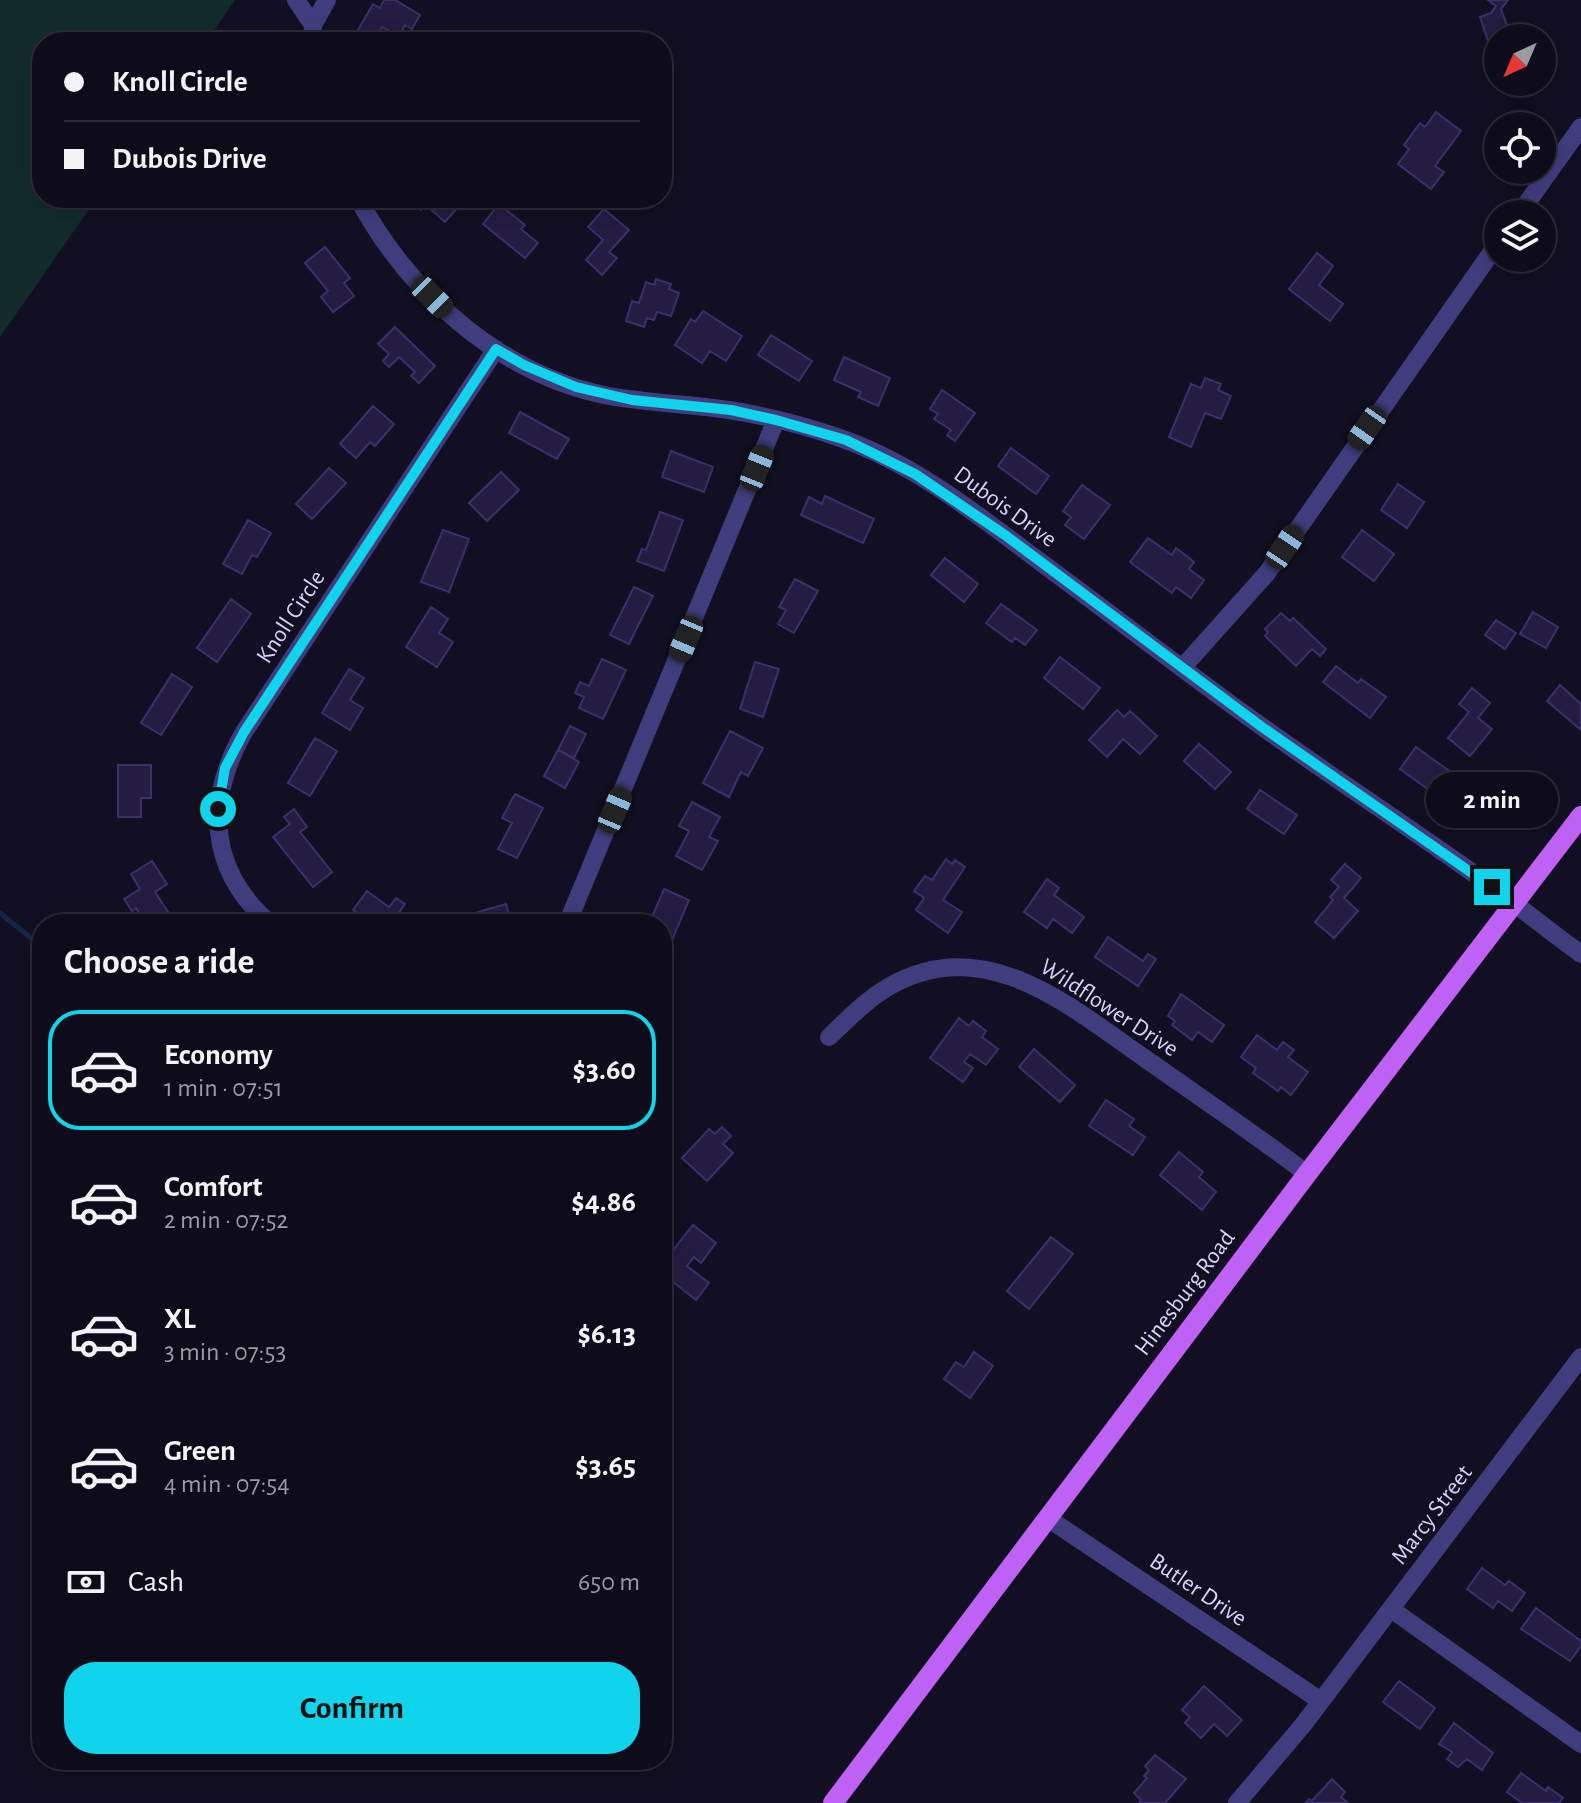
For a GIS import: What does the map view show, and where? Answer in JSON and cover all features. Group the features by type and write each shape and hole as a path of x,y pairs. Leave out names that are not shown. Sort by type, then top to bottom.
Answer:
{"main road":[{"name":"Hinesburg Road","path":"833,1803 1581,816"}],"street":[{"path":"296,0 312,32"},
{"path":"314,32 327,0"},
{"path":"1529,200 1581,127"},
{"name":"Dubois Drive","path":"364,208 382,238 444,309 496,349 552,377 602,394 731,410 776,420 846,440 924,479 1005,535 1182,668 1514,904"},
{"path":"1182,668 1267,573 1484,263"},
{"name":"Knoll Circle","path":"260,914 238,887 222,850 218,809 225,768 244,732 496,349"},
{"path":"571,914 776,420"},
{"path":"1514,904 1581,954"},
{"name":"Wildflower Drive","path":"829,1037 867,1002 889,986 910,977 934,970 963,967 993,970 1022,979 1097,1026 1307,1174"},
{"name":"Marcy Street","path":"1237,1803 1279,1756 1581,1357"},
{"name":"Butler Drive","path":"1049,1519 1321,1701"},
{"path":"1391,1609 1581,1744"}],"green space":[{"path":"0,0 235,0 213,32 32,32 32,208 90,208 0,337"}],"building":[{"path":"384,0 395,0 420,15 412,29 405,25 401,32 391,32 382,27 379,32 357,32 373,4 380,8"},
{"path":"1488,0 1508,0 1501,9 1507,24 1484,24 1484,29 1480,17 1491,13 1496,6"},
{"path":"1436,112 1461,131 1435,166 1444,172 1431,189 1398,164 1409,149 1404,145 1420,123 1425,127"},
{"path":"429,208 457,208 445,222"},
{"path":"496,208 504,208 525,225 521,229 538,243 525,258 483,224"},
{"path":"604,209 629,230 609,252 617,258 602,275 586,260 603,240 588,227"},
{"path":"325,247 350,278 344,283 354,296 333,312 321,297 328,291 305,263"},
{"path":"1317,253 1333,266 1319,285 1343,304 1330,321 1289,289"},
{"path":"656,279 671,284 669,289 679,293 671,316 657,312 654,320 647,318 644,327 626,321 632,301 639,303 646,282 654,285"},
{"path":"703,311 742,336 726,361 710,351 702,363 675,345 691,319 695,322"},
{"path":"395,327 435,366 419,383 411,376 415,372 399,357 389,367 383,361 389,354 378,344"},
{"path":"771,335 812,361 799,381 758,355"},
{"path":"844,357 890,378 878,406 858,397 861,392 834,380"},
{"path":"1205,378 1221,384 1218,390 1231,396 1221,419 1205,413 1191,447 1169,437 1191,384 1201,388"},
{"path":"942,390 975,413 955,441 947,435 951,430 934,419 938,414 930,409"},
{"path":"373,406 394,424 375,446 370,442 356,458 340,444"},
{"path":"520,412 569,439 557,459 509,433"},
{"path":"1011,448 1049,476 1036,494 998,466"},
{"path":"671,451 713,467 704,492 662,477"},
{"path":"329,468 346,483 312,519 296,504"},
{"path":"501,472 519,490 487,521 469,503"},
{"path":"1398,484 1424,502 1407,528 1381,510"},
{"path":"1082,485 1110,505 1084,539 1065,525 1071,517 1063,511"},
{"path":"825,496 874,519 863,543 801,515 809,497 822,504"},
{"path":"660,512 683,520 664,571 637,561 642,549 646,550"},
{"path":"248,520 271,533 257,557 252,555 242,574 223,564"},
{"path":"443,530 469,539 449,592 421,582"},
{"path":"1362,530 1394,554 1374,581 1342,557"},
{"path":"1148,538 1172,555 1176,548 1194,562 1189,569 1204,580 1191,598 1176,587 1172,593 1130,562"},
{"path":"945,558 978,584 964,602 931,575"},
{"path":"795,579 818,591 794,633 778,624 786,610 779,607"},
{"path":"634,587 653,596 629,644 610,635"},
{"path":"231,599 251,614 217,662 197,648"},
{"path":"1001,604 1037,630 1025,645 1015,638 1012,642 986,623"},
{"path":"431,607 448,619 439,633 453,642 437,667 406,647"},
{"path":"1533,612 1558,627 1546,648 1520,634"},
{"path":"1281,613 1290,621 1293,618 1326,649 1320,656 1312,649 1296,666 1265,636 1268,632 1265,629"},
{"path":"1496,620 1516,633 1505,649 1485,635"},
{"path":"1060,657 1100,688 1083,709 1044,678"},
{"path":"602,659 626,670 603,719 579,708 584,697 575,693 580,682 589,686"},
{"path":"755,662 779,669 763,717 740,709"},
{"path":"1336,666 1358,683 1361,679 1386,697 1370,718 1323,682"},
{"path":"349,669 364,678 350,700 363,708 350,730 322,713"},
{"path":"172,674 192,687 161,735 141,723"},
{"path":"1560,685 1581,704 1581,730 1547,701"},
{"path":"1472,688 1490,703 1478,718 1492,729 1470,756 1448,738 1469,712 1459,704"},
{"path":"1117,710 1124,717 1130,711 1157,736 1140,754 1123,739 1107,757 1089,740"},
{"path":"570,726 586,734 574,758 558,750"},
{"path":"730,731 763,748 748,776 741,772 729,797 703,783"},
{"path":"315,738 337,751 310,796 288,783"},
{"path":"1199,744 1231,772 1215,789 1184,761"},
{"path":"1416,747 1470,786 1464,794 1472,800 1462,814 1400,769"},
{"path":"558,750 579,762 565,788 544,776"},
{"path":"118,765 151,765 151,798 141,798 141,817 118,817"},
{"path":"1260,790 1297,815 1284,834 1247,809"},
{"path":"515,794 543,808 517,858 498,849 512,823 502,818"},
{"path":"692,802 720,817 709,837 718,841 702,870 676,856 689,831 679,826"},
{"path":"294,809 307,827 300,832 332,872 313,887 273,837 290,824 284,817"},
{"path":"946,859 952,864 955,860 965,867 943,900 962,912 948,933 916,910 924,898 914,891 925,876 932,880"},
{"path":"152,861 167,884 155,892 169,914 140,914 136,908 132,911 124,899 140,889 131,874"},
{"path":"1345,864 1361,878 1344,898 1358,911 1334,938 1315,922 1333,900 1330,897 1339,887 1331,880"},
{"path":"1047,879 1059,888 1054,895 1084,917 1072,933 1053,919 1047,928 1024,912"},
{"path":"664,889 689,900 672,940 672,914 653,914"},
{"path":"367,891 389,907 396,898 405,904 398,914 359,914 353,910"},
{"path":"506,904 509,914 471,914"},
{"path":"1108,937 1143,961 1148,954 1156,959 1138,986 1095,957"},
{"path":"1181,994 1224,1025 1212,1042 1198,1032 1192,1040 1172,1025 1175,1021 1168,1016"},
{"path":"959,1018 969,1026 973,1021 986,1031 982,1037 998,1049 986,1065 970,1054 964,1062 973,1068 963,1082 930,1058"},
{"path":"1257,1035 1277,1050 1283,1042 1294,1050 1288,1057 1308,1072 1291,1095 1281,1087 1278,1091 1253,1073 1256,1068 1241,1057"},
{"path":"1034,1049 1075,1085 1060,1102 1019,1067"},
{"path":"1106,1100 1134,1119 1129,1126 1145,1137 1133,1155 1089,1126"},
{"path":"722,1127 731,1136 723,1144 733,1153 707,1181 682,1158 709,1129 715,1134"},
{"path":"1179,1152 1203,1172 1199,1177 1216,1192 1202,1210 1160,1175"},
{"path":"693,1225 716,1243 701,1263 694,1257 687,1266 709,1283 696,1300 672,1281 672,1251"},
{"path":"1051,1237 1073,1254 1029,1309 1007,1291"},
{"path":"974,1352 993,1366 970,1398 944,1379 956,1362 964,1367"},
{"path":"1482,1568 1505,1585 1509,1581 1525,1593 1512,1611 1498,1601 1493,1608 1467,1589"},
{"path":"1536,1608 1581,1641 1581,1646 1570,1661 1521,1629"},
{"path":"1399,1681 1435,1708 1420,1729 1383,1702"},
{"path":"1204,1686 1242,1720 1227,1736 1214,1724 1201,1738 1185,1723 1190,1717 1182,1710"},
{"path":"1454,1723 1493,1753 1482,1770 1467,1759 1458,1767 1447,1759 1452,1752 1439,1744"},
{"path":"1155,1755 1186,1779 1165,1803 1139,1803 1141,1800 1134,1793 1147,1778 1144,1776 1149,1770 1145,1766"},
{"path":"1521,1773 1546,1791 1548,1787 1563,1798 1559,1803 1522,1803 1507,1792"},
{"path":"1332,1779 1345,1792 1341,1797 1348,1803 1305,1803 1309,1799 1312,1801"}],"waterway":[{"path":"0,913 32,939"}],"route":[{"path":"218,809 225,768 244,732 496,349 524,365 576,387 602,394 731,410 813,429 846,440 915,474 1005,535 1262,727 1492,887"}]}
